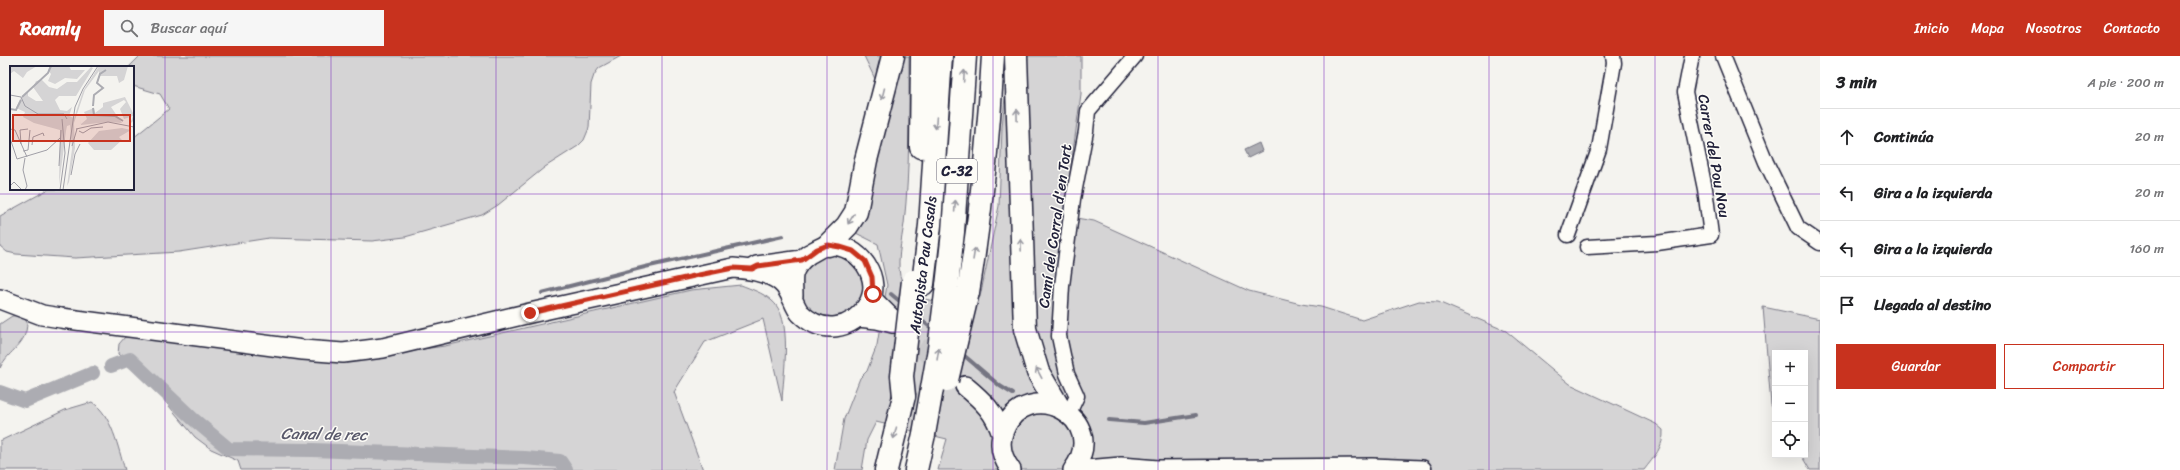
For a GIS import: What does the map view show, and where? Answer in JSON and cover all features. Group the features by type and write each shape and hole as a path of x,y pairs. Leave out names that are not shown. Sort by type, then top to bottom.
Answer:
{"highway":[{"path":"828,245 847,226 856,212 866,160 893,56"},
{"path":"918,282 922,56"},
{"name":"Autopista Pau Casals","path":"886,470 904,396 918,282 930,225 940,56"},
{"name":"Autopista Pau Casals","path":"916,470 929,436 947,286 953,232 965,56"},
{"path":"926,470 929,436 968,292 982,204 988,146 993,56"},
{"path":"1016,56 1025,329 1038,372 1063,410"}],"street":[{"name":"Camí del Corral d'en Tort","path":"1063,410 1077,396 1067,374 1061,352 1059,320 1073,199 1086,131 1088,111 1135,56"},
{"path":"1568,235 1599,149 1614,63 1613,56"},
{"name":"Carrer del Pou Nou","path":"1587,247 1657,243 1711,235 1705,189 1685,92 1692,56"},
{"path":"1723,56 1766,162 1798,228 1820,243"},
{"path":"0,299 42,314 61,318 303,350 343,353 383,348 733,268 752,269 781,282 793,296 800,312 814,323 823,326 843,326 854,321 858,317 871,298 873,294 872,277 865,261 853,251 828,245 817,249 802,260 797,266 793,276 793,296"},
{"path":"752,269 758,266 802,260"},
{"path":"858,317 877,319 893,323 891,318 871,298"},
{"path":"965,386 987,404 989,411 998,422 1002,435 1002,455 1011,470"},
{"path":"987,404 991,403 1016,412"},
{"path":"1002,435 1007,423 1016,412 1029,405 1044,403 1063,410 1076,421 1081,432 1083,443 1079,462 1073,470"},
{"path":"1083,443 1098,456 1121,467"},
{"path":"1086,470 1121,467 1158,470 1372,468 1422,470"}],"shaded area":[{"path":"140,56 621,56 599,68 594,75 591,84 589,128 584,140 578,146 545,167 498,205 482,215 405,237 372,241 269,238 179,252 75,258 16,254 7,252 0,246 0,216 47,190 134,190 134,137 169,109 160,94 134,86 134,66 130,66"},
{"path":"864,56 909,56 909,140 904,224 899,269 902,281 909,290 917,296 937,301 980,297 999,206 1002,128 1009,56 1081,56 1081,94 1064,216 1094,221 1249,291 1301,304 1321,307 1362,320 1419,301 1438,302 1506,331 1570,384 1656,424 1663,430 1660,447 1644,470 938,470 947,439 876,422 867,440 862,470 835,470 844,419 860,378 867,371 877,345 887,285 878,244 854,232 888,106"},
{"path":"1259,143 1262,151 1248,158 1244,150"},
{"path":"826,255 838,255 855,264 862,275 864,287 862,299 855,310 838,319 826,319 814,314 805,305 800,293 800,281 805,269 814,260"},
{"path":"741,285 761,293 771,300 778,308 783,319 786,348 782,401 763,319 705,342 674,392 703,470 241,470 238,461 211,449 195,437 148,381 118,354 119,344 125,337 135,337 343,360 445,346 691,290"},
{"path":"1763,307 1820,319 1820,470 1810,470 1803,458 1808,458 1808,350 1772,350 1772,407"},
{"path":"21,315 27,322 24,337 0,368 0,324 12,316"},
{"path":"92,402 105,415 109,423 117,442 125,470 0,470 0,441 65,410"}],"waterway":[{"path":"542,293 645,267 783,236"},
{"path":"891,294 903,304"},
{"path":"915,315 935,331"},
{"path":"960,352 1000,386 1013,394"},
{"name":"Canal de rec","path":"111,366 130,359 192,418 229,449 313,450 525,458 560,461 566,470"},
{"name":"Canal de rec","path":"0,392 25,401 93,373"},
{"path":"1109,420 1144,423 1196,415"}],"tunnel":[{"path":"897,327 946,370"}],"route":[{"path":"530,313 733,268 752,269 758,266 784,264 802,260 817,249 828,245 853,251 865,261 872,277 873,294"}]}
